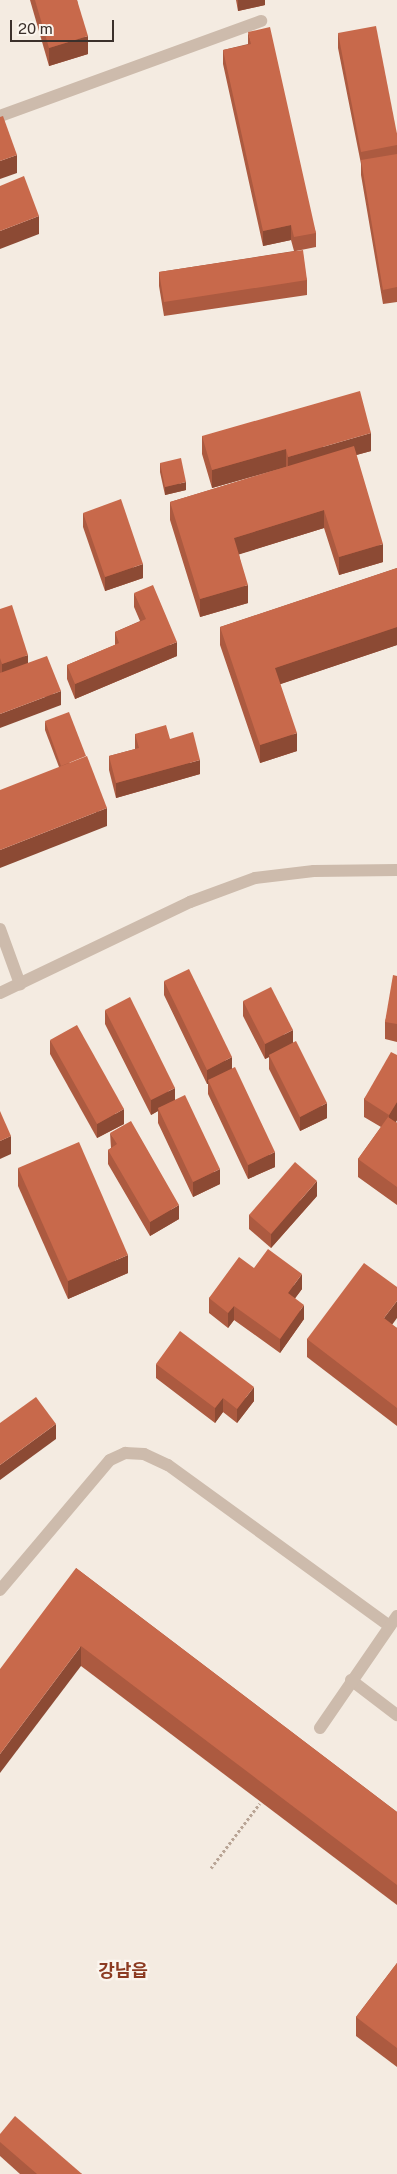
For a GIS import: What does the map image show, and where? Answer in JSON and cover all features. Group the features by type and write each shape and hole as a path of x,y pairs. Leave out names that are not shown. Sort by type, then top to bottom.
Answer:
{"street":[{"path":"0,116 261,21"},
{"path":"0,993 190,902 255,878 314,871 397,870"},
{"path":"0,929 20,984"},
{"path":"0,1590 88,1483 110,1460 125,1452 144,1454 168,1466 393,1621 320,1728"},
{"path":"351,1680 397,1715"}],"path":[{"path":"211,1868 260,1803"}],"building":[{"path":"35,0 77,0 88,36 49,48"},
{"path":"376,26 397,134 397,145 361,152 338,33"},
{"path":"270,27 316,233 294,237 291,225 263,231 223,50 251,44 248,32"},
{"path":"3,116 17,155 0,161 0,117"},
{"path":"397,154 397,287 383,290 361,160"},
{"path":"24,176 39,216 0,231 0,186"},
{"path":"303,250 307,280 164,302 159,272"},
{"path":"360,391 371,433 288,457 286,449 212,470 202,436"},
{"path":"354,446 383,544 339,557 324,510 234,538 248,585 200,599 170,502"},
{"path":"181,458 186,482 165,487 160,463"},
{"path":"121,499 143,564 105,577 83,513"},
{"path":"397,568 397,627 275,668 297,733 260,745 220,627"},
{"path":"153,585 177,642 75,684 67,665 119,643 115,632 146,619 134,593"},
{"path":"12,605 28,655 2,664 0,658 0,609"},
{"path":"47,656 61,691 0,714 0,673"},
{"path":"69,712 86,756 61,766 45,721"},
{"path":"166,725 170,739 193,732 200,760 116,783 109,756 139,748 135,734"},
{"path":"87,756 107,808 0,850 0,790"},
{"path":"189,969 232,1057 207,1070 164,981"},
{"path":"393,975 397,976 397,1024 385,1022"},
{"path":"271,987 293,1030 265,1044 243,1001"},
{"path":"130,997 175,1088 151,1100 105,1010"},
{"path":"77,1025 124,1109 97,1124 50,1040"},
{"path":"296,1041 327,1103 300,1117 269,1055"},
{"path":"391,1052 397,1055 397,1102 389,1115 364,1099"},
{"path":"235,1067 275,1152 248,1165 208,1080"},
{"path":"185,1095 220,1169 193,1182 158,1108"},
{"path":"0,1111 11,1136 0,1141"},
{"path":"388,1117 397,1123 397,1187 358,1159"},
{"path":"131,1121 179,1205 150,1222 108,1150 117,1144 110,1133"},
{"path":"79,1142 128,1255 68,1281 18,1168"},
{"path":"295,1162 317,1181 271,1234 249,1215"},
{"path":"268,1249 302,1274 288,1293 304,1305 280,1339 234,1306 228,1313 209,1298 239,1257 254,1268"},
{"path":"364,1263 397,1287 397,1301 384,1318 397,1328 397,1408 307,1339"},
{"path":"180,1331 254,1387 237,1409 223,1398 215,1408 156,1364"},
{"path":"36,1397 56,1424 0,1465 0,1423"},
{"path":"76,1568 397,1812 397,1885 81,1646 0,1754 0,1669"},
{"path":"397,1963 397,2048 356,2017"},
{"path":"15,2116 82,2174 37,2174 0,2142 0,2134"}],"district":[{"name":"강남읍","path":"123,1971"}]}
